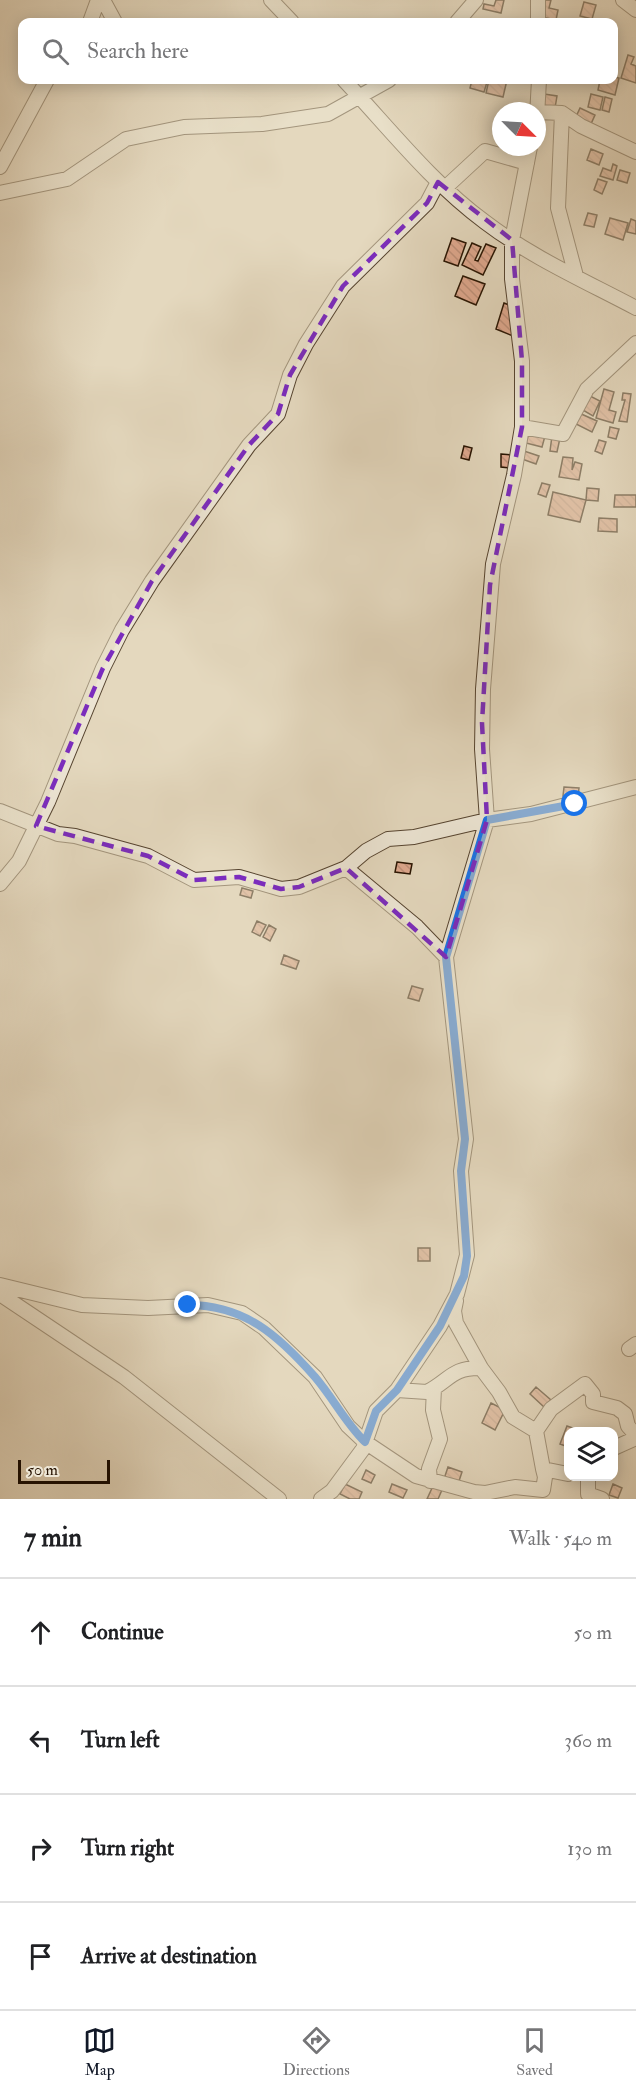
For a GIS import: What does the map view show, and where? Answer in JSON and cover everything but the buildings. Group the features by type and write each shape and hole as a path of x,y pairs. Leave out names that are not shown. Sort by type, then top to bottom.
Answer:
{"street":[{"path":"91,18 98,0"},
{"path":"103,0 113,18"},
{"path":"271,0 288,18"},
{"path":"460,18 476,0"},
{"path":"538,0 538,18"},
{"path":"623,0 636,10"},
{"path":"0,167 45,84"},
{"path":"348,84 441,185 485,222 576,276 636,308"},
{"path":"0,193 66,179 126,139 184,127 262,124 328,114 382,84"},
{"path":"538,102 539,84"},
{"path":"562,113 558,208 576,276"},
{"path":"546,114 562,113 581,126 636,152"},
{"path":"0,884 19,861 103,668 152,581 249,445 278,414 290,375 306,344 343,286 427,203 441,185 485,151 527,163"},
{"path":"528,156 513,240 512,279 522,361 522,427 490,585 482,723 487,820 446,957 465,1139 461,1171 467,1256 454,1311 456,1323 481,1368 499,1392 513,1417 536,1431"},
{"path":"522,427 563,434 587,389 636,343"},
{"path":"0,811 58,834 75,836 148,856 194,880 240,877 281,889 299,887 346,868 366,851 388,839 414,837 487,820 575,804 636,787"},
{"path":"346,868 417,927 446,957"},
{"path":"0,1285 82,1305 148,1308 208,1305 242,1313 264,1328 315,1377 348,1426 365,1442 416,1476 454,1493 485,1493 514,1488 544,1494 546,1477 536,1431 551,1409 585,1384 593,1394 593,1402 617,1408 626,1414 628,1426 636,1437 618,1446"},
{"path":"0,1294 124,1377 279,1499"},
{"path":"328,1496 365,1442 376,1411 397,1390 457,1294"},
{"path":"397,1390 427,1392 451,1374 467,1368 481,1368"},
{"path":"430,1481 429,1469 440,1439 433,1410 434,1388"},
{"path":"543,1469 564,1473"},
{"path":"588,1481 588,1494 602,1499"}],"highlighted area":[{"path":"438,182 512,240 522,361 522,427 490,585 482,723 487,820 446,957 346,868 299,887 281,889 239,877 194,880 148,856 36,826 103,668 152,581 249,445 278,414 290,375 343,286 427,203"}],"route":[{"path":"188,1305 219,1306 242,1313 264,1328 315,1377 348,1426 365,1442 376,1411 397,1390 440,1326 464,1276 467,1256 461,1171 465,1139 455,1050 452,996 446,957 487,820 531,814 575,804"}]}
